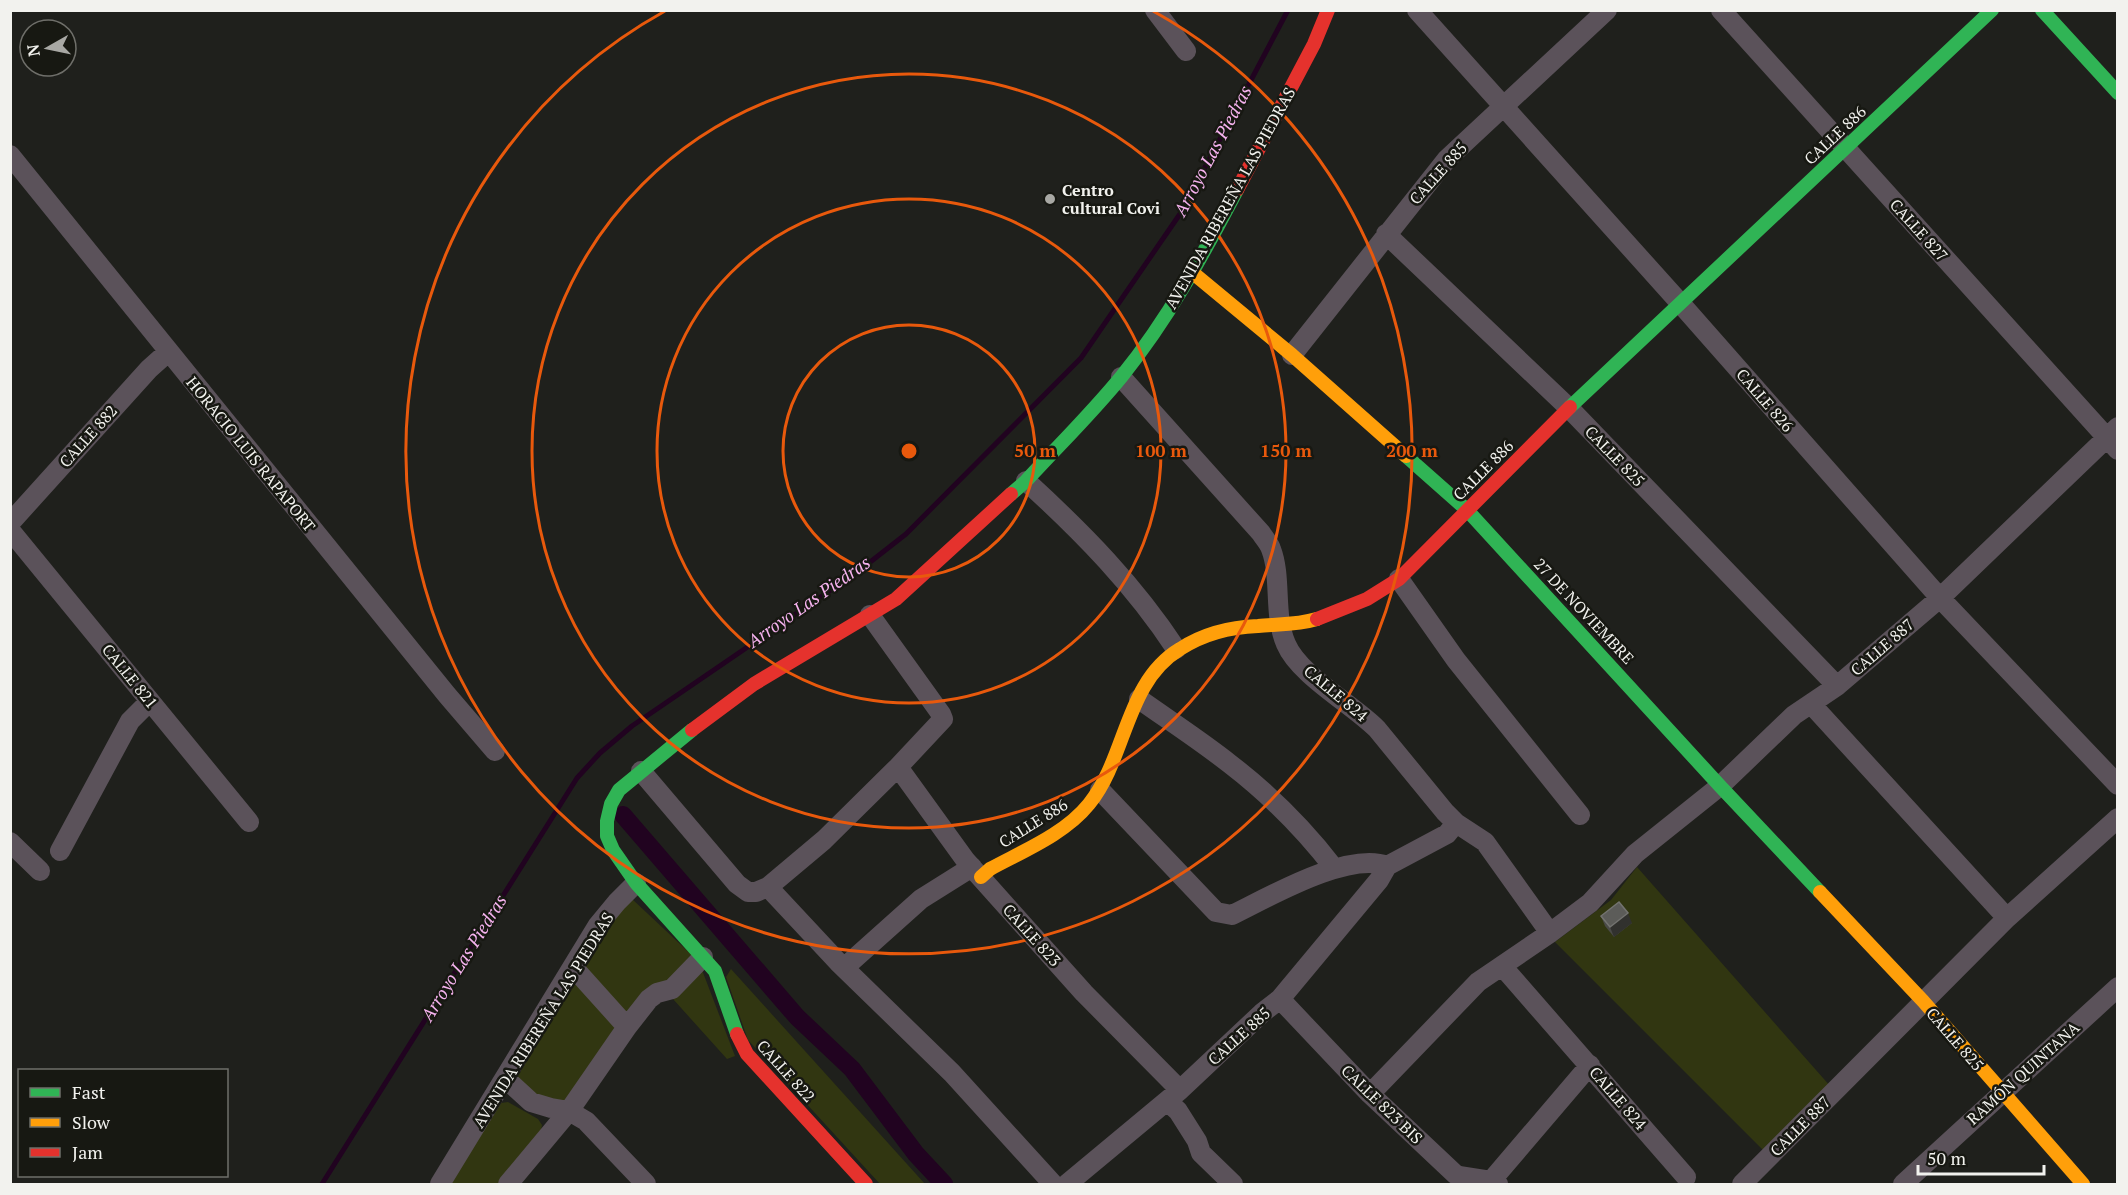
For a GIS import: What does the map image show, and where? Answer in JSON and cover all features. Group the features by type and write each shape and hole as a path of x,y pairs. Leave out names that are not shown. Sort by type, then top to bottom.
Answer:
{"street":[{"path":"1155,10 1186,51"},
{"name":"AVENIDA RIBEREÑA LAS PIEDRAS","path":"440,1185 598,925 636,883 613,850 607,836 606,821 610,804 619,790 670,746 754,684 896,599 912,586 1026,481 1121,377 1157,329 1193,273 1314,44 1328,10"},
{"name":"CALLE 826","path":"1417,10 1681,304 1940,598 2118,785"},
{"name":"CALLE 885","path":"1292,355 1447,159 1606,10"},
{"name":"CALLE 827","path":"1721,10 1845,148 2114,438"},
{"name":"CALLE 886","path":"976,872 990,869 1072,820 1090,803 1108,775 1145,682 1176,649 1224,631 1251,626 1305,623 1366,600 1399,579 1569,408 1992,10"},
{"path":"2042,10 2118,93"},
{"name":"HORACIO LUIS RAPAPORT","path":"10,155 447,695 495,751"},
{"name":"CALLE 825","path":"1386,234 1569,408 1837,686"},
{"name":"27 DE NOVIEMBRE","path":"1193,273 1292,355 1467,510 1635,690 1720,786 1923,1001"},
{"name":"CALLE 882","path":"10,523 149,369 168,352"},
{"name":"CALLE 824","path":"1121,377 1261,533 1270,547 1274,559 1279,625 1287,646 1308,672 1366,718 1456,823 1485,842 1550,933"},
{"name":"CALLE 887","path":"1370,1094 1478,982 1590,903 1635,854 1720,786 1794,715 1837,686 1940,598 2114,438"},
{"path":"1026,481 1073,524 1137,594 1176,649"},
{"name":"CALLE 821","path":"10,530 249,822"},
{"path":"1399,579 1456,660 1580,815"},
{"path":"641,771 738,884 748,892 756,892 768,887 824,840 943,719 870,615"},
{"path":"1140,699 1231,764 1312,839 1334,868"},
{"path":"60,851 130,721 150,701"},
{"path":"1812,705 2007,918"},
{"name":"CALLE 823","path":"898,767 976,872 1174,1095 1178,1111 1197,1141 1201,1153 1233,1185"},
{"path":"1100,790 1216,912 1232,915 1334,868 1353,863 1376,861 1387,866 1447,834 1456,823"},
{"name":"CALLE 887","path":"1742,1185 2007,918 2118,818"},
{"path":"10,842 40,871"},
{"name":"CALLE 885","path":"1067,1185 1174,1095 1280,999 1379,880 1387,866"},
{"path":"845,968 921,899 976,872"},
{"name":"CALLE 822","path":"636,883 703,957 719,979 741,1046 747,1054 867,1185"},
{"path":"768,887 845,968 952,1073 1053,1185"},
{"path":"508,1185 569,1111 649,999 657,993 672,989 703,957"},
{"name":"CALLE 824","path":"1502,966 1590,1065 1687,1182"},
{"path":"573,967 627,1027"},
{"name":"RAMÓN QUINTANA","path":"1903,1185 2001,1092 2118,987"},
{"name":"CALLE 823 BIS","path":"1280,999 1370,1094 1455,1174 1483,1182"},
{"name":"CALLE 825","path":"1923,1001 2083,1185"},
{"path":"1483,1182 1590,1065"},
{"path":"506,1079 531,1102 569,1111 586,1121 646,1185"}],"green space":[{"path":"1637,867 1831,1087 1764,1151 1555,942 1611,900"},
{"path":"631,898 696,959 629,1018 582,967 616,914"},
{"path":"731,969 925,1184 880,1184 748,1040 726,977"},
{"path":"702,970 735,1056 727,1059 673,999"},
{"path":"575,978 619,1026 567,1105 550,1105 511,1079"},
{"path":"508,1102 538,1119 542,1125 541,1131 503,1184 448,1184 501,1103"}],"building":[{"path":"1619,902 1628,913 1610,927 1601,916"}],"waterway":[{"name":"Arroyo Las Piedras","path":"322,1184 577,778 600,753 632,726 860,570 906,534 1081,358 1182,211 1288,10"},
{"path":"623,815 797,1017 852,1069 916,1154 944,1184"}],"traffic: fast":[{"path":"1570,407 1992,10"},
{"path":"2042,10 2118,93"},
{"path":"1011,494 1026,481 1111,390 1139,354 1184,286 1237,190"},
{"path":"1406,456 1467,510 1820,892"},
{"path":"692,730 619,790 611,804 607,821 607,836 613,850 636,883 715,971 737,1034"}],"traffic: slow":[{"path":"1193,273 1292,355 1406,456"},
{"path":"981,877 990,869 1056,833 1089,804 1112,765 1128,721 1148,681 1162,663 1180,649 1208,635 1228,630 1317,619"},
{"path":"1820,892 1923,1001 2083,1184"}],"traffic: jam":[{"path":"1237,190 1314,44 1328,10"},
{"path":"1317,619 1367,599 1399,579 1570,407"},
{"path":"692,730 754,684 896,599 1011,494"},
{"path":"737,1034 747,1054 866,1184"}],"place":[{"name":"Centro cultural Covi","path":"1050,199"}]}
